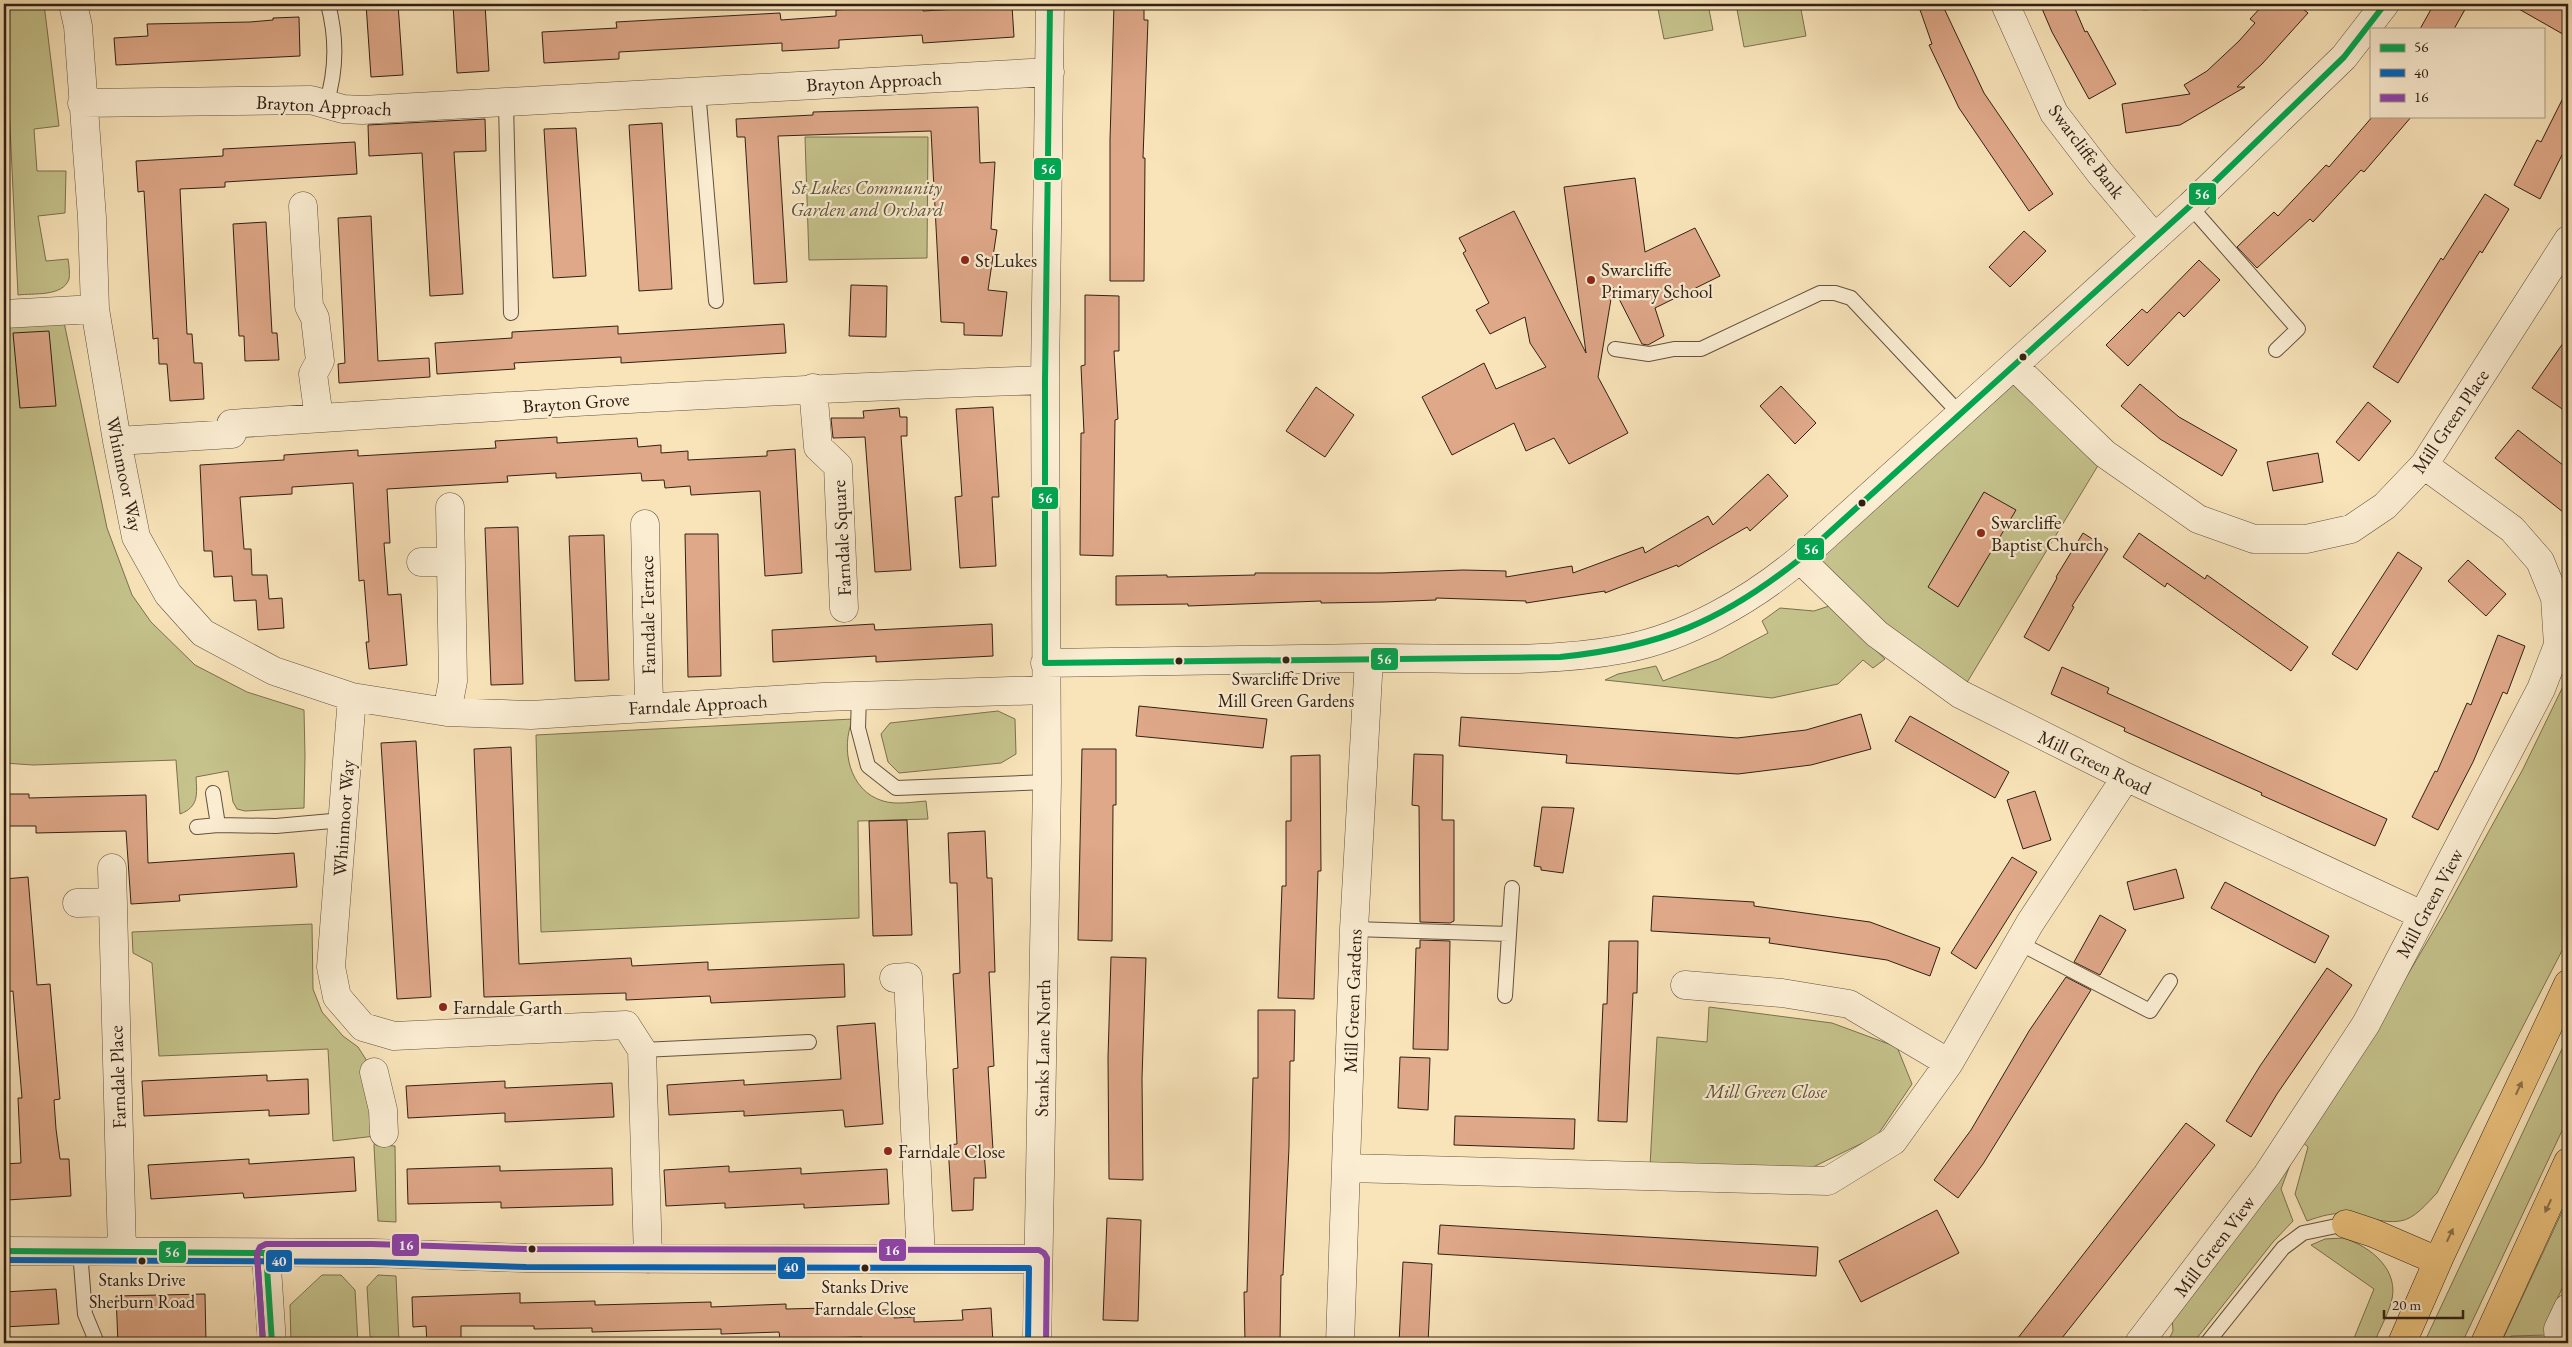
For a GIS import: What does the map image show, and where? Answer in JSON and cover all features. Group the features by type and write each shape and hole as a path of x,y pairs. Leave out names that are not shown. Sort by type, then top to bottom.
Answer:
{"highway":[{"path":"2402,1343 2438,1261 2568,984"},
{"path":"2484,1343 2568,1162"},
{"path":"2346,1224 2373,1232 2438,1261"}],"street":[{"name":"Whinmoor Way","path":"73,4 78,26 82,104 92,218 95,309 117,441 136,537 168,594 204,633 274,671 352,697 331,967 337,997 364,1027 394,1036 626,1025 642,1050"},
{"name":"Stanks Lane North","path":"1037,1343 1047,782 1045,690 1046,380 1050,4"},
{"name":"Swarcliffe Bank","path":"2005,4 2054,113 2100,173 2155,238"},
{"path":"1045,663 1369,658 1534,658 1624,648 1666,637 1730,608 1782,575 2190,206 2338,63 2385,4"},
{"name":"Brayton Approach","path":"82,104 310,100 343,109 362,110 506,104 698,90 1050,72"},
{"path":"303,206 309,306 315,318 320,361 313,374 319,418"},
{"name":"Mill Green Place","path":"2014,366 2105,454 2198,519 2254,539 2306,539 2351,529 2385,506 2424,464 2568,240"},
{"path":"4,314 95,309"},
{"name":"Brayton Grove","path":"117,441 232,434 231,424 319,418 813,388 1046,380"},
{"name":"Farndale Square","path":"813,388 818,447 838,466 844,608"},
{"name":"Mill Green View","path":"2139,1343 2286,1148 2366,1024 2540,689 2558,645 2555,598 2540,561 2512,529 2424,464"},
{"path":"447,712 453,681 450,507"},
{"name":"Farndale Terrace","path":"645,524 649,706"},
{"name":"Mill Green Road","path":"1800,559 1877,634 1960,694 2126,778 2422,915"},
{"path":"421,562 450,562"},
{"name":"Mill Green Gardens","path":"1340,1343 1348,1168 1354,929 1369,658"},
{"name":"Farndale Approach","path":"352,697 447,712 530,715 649,706 859,696 1045,690"},
{"path":"1348,1168 1828,1181 1893,1140 1949,1063 2019,943 2126,778"},
{"name":"Farndale Place","path":"112,868 122,1251"},
{"path":"76,903 113,902"},
{"path":"894,978 908,977 921,1259"},
{"path":"1685,985 1782,993 1849,1004 1949,1063"},
{"path":"642,1050 648,1258"},
{"path":"374,1072 383,1110 384,1133"},
{"path":"4,1251 372,1252 648,1258 1038,1259"},
{"path":"266,1253 272,1343"},
{"path":"2559,1343 2558,1329 2568,1308"}],"lane":[{"path":"326,104 334,80 335,52 328,4"},
{"path":"698,90 716,301"},
{"path":"506,104 511,313"},
{"path":"2190,206 2298,329 2276,350"},
{"path":"1615,349 1649,354 1674,348 1700,348 1820,294 1835,293 1851,298 1961,415"},
{"path":"859,696 858,728 868,766 896,788 1047,782"},
{"path":"213,793 218,826"},
{"path":"197,827 276,826 343,820"},
{"path":"1505,996 1512,888"},
{"path":"1354,929 1509,934"},
{"path":"2019,943 2150,1011 2170,981"},
{"path":"642,1050 809,1042"},
{"path":"2207,1343 2283,1248 2303,1233 2346,1224"},
{"path":"80,1251 85,1314 97,1343"}],"green space":[{"path":"4,4 44,4 59,126 34,129 37,171 66,171 65,213 38,216 46,261 68,259 69,272 69,279 66,285 61,289 47,293 18,295 9,106 4,104"},
{"path":"1657,4 1708,4 1713,30 1664,39"},
{"path":"1736,4 1800,4 1806,36 1744,47"},
{"path":"2141,4 2229,4 2143,10"},
{"name":"St Lukes Community Garden and Orchard","path":"805,137 928,137 927,258 809,260"},
{"path":"4,303 60,303 107,528 132,595 151,622 195,665 247,692 304,710 304,808 245,811 237,809 233,802 228,771 196,777 194,804 191,808 180,814 176,760 33,765 4,763"},
{"path":"2014,366 2105,454 1960,694 1800,559"},
{"path":"1829,606 1885,659 1873,668 1863,660 1838,684 1772,698 1605,680 1618,674 1656,666 1663,681 1719,659 1768,633 1762,621 1780,608 1814,611"},
{"path":"2568,676 2568,939 2437,1193 2425,1206 2411,1217 2394,1222 2343,1214 2328,1215 2307,1221 2295,1194 2308,1147 2300,1140 2377,1027 2444,913 2523,769"},
{"path":"998,711 1015,719 1016,754 1001,763 899,773 888,762 881,734 890,723"},
{"path":"853,719 847,743 848,755 850,767 862,788 871,796 883,801 904,803 926,801 928,819 858,821 859,918 541,932 536,735"},
{"path":"312,924 313,989 322,1012 343,1036 358,1047 374,1072 383,1145 395,1146 396,1222 378,1221 375,1136 333,1141 328,1049 159,1056 152,963 133,953 132,932"},
{"name":"Mill Green Close","path":"1709,1007 1832,1023 1897,1047 1912,1084 1877,1136 1809,1169 1650,1166 1657,1037 1707,1042"},
{"path":"2568,1036 2568,1118 2462,1343 2424,1343"},
{"path":"2293,1157 2281,1189 2293,1221 2273,1242 2193,1343 2167,1343 2173,1331 2172,1316"},
{"path":"2568,1199 2568,1276 2551,1312 2549,1335 2511,1336 2508,1343 2501,1343"},
{"path":"2343,1238 2373,1253 2381,1261 2392,1280 2391,1303 2374,1343 2352,1343 2374,1289 2311,1245 2325,1239"},
{"path":"322,1275 341,1275 355,1290 358,1343 291,1343 290,1305"},
{"path":"378,1275 396,1276 399,1343 379,1343 370,1336 367,1287"}],"building":[{"path":"366,4 398,4 403,75 371,77"},
{"path":"453,4 485,4 489,71 457,73"},
{"path":"1114,4 1144,4 1144,20 1148,20 1143,158 1145,158 1144,281 1110,281 1110,140"},
{"path":"1918,4 1942,4 1984,93 2053,194 2029,211 1959,108 1929,45 1932,44"},
{"path":"2040,4 2073,4 2085,32 2087,31 2116,84 2089,99 2052,32"},
{"path":"2264,4 2297,4 2308,13 2262,64 2237,87 2245,87 2180,125 2126,133 2122,104 2190,94 2184,85 2207,71 2239,41 2255,23 2250,19"},
{"path":"2434,4 2468,4 2455,28 2421,28"},
{"path":"2510,4 2568,4 2568,37"},
{"path":"923,5 923,11 1012,6 1014,37 923,43 922,35 839,40 839,48 782,51 782,43 619,52 619,59 544,63 542,32 617,28 616,22 780,13 781,20 836,16 836,10"},
{"path":"299,17 300,56 116,65 114,38 148,36 147,24 250,22 273,20 273,18"},
{"path":"2568,88 2568,143 2540,199 2514,185 2537,140 2541,142"},
{"path":"978,107 980,163 995,162 991,229 997,230 988,290 1007,292 1002,336 964,335 964,323 941,322 931,131 778,136 787,282 754,284 745,137 737,137 736,119 813,115 813,112"},
{"path":"2371,118 2410,118 2364,172 2361,170 2313,222 2310,219 2257,268 2237,247 2274,212 2278,216 2326,165 2329,167"},
{"path":"485,119 486,151 454,152 463,294 430,296 422,153 369,156 368,125"},
{"path":"662,123 672,289 639,291 629,125"},
{"path":"576,128 586,276 553,278 544,129"},
{"path":"355,142 357,174 225,182 225,187 180,189 187,334 192,334 194,363 202,363 204,399 170,401 167,364 159,364 158,338 153,339 144,191 138,192 136,161 223,156 223,149"},
{"path":"1635,178 1645,252 1695,228 1720,276 1655,308 1664,336 1648,345 1642,344 1613,287 1598,377 1628,433 1569,464 1554,438 1526,451 1514,423 1452,455 1422,397 1484,363 1496,389 1546,367 1530,343 1525,317 1490,334 1476,310 1489,303 1463,253 1466,251 1459,238 1514,211 1586,353 1564,187"},
{"path":"2485,194 2509,209 2482,253 2480,251 2398,383 2373,367 2441,258 2443,260"},
{"path":"371,216 378,361 429,358 430,377 339,383 338,364 345,363 338,218"},
{"path":"266,222 272,333 277,333 279,360 245,361 244,336 239,336 233,224"},
{"path":"2024,231 2046,251 2010,287 1989,267"},
{"path":"2199,260 2220,280 2184,317 2179,312 2128,366 2106,345 2142,309 2147,313"},
{"path":"851,285 887,286 886,337 849,336"},
{"path":"1085,295 1119,296 1119,351 1114,351 1118,419 1115,420 1113,556 1080,555 1081,433 1084,433 1081,366 1085,365"},
{"path":"784,324 786,353 621,363 621,357 514,363 515,369 437,374 435,343 512,338 512,332 618,326 618,334"},
{"path":"49,331 56,406 20,408 13,333"},
{"path":"2568,336 2568,413 2532,388"},
{"path":"2140,384 2179,417 2237,450 2222,476 2160,439 2121,406"},
{"path":"1781,386 1816,423 1795,444 1760,406"},
{"path":"1316,387 1354,415 1325,457 1286,431"},
{"path":"2368,402 2391,421 2359,461 2336,442"},
{"path":"993,407 999,497 992,497 996,566 960,568 955,497 962,496 956,409"},
{"path":"899,408 900,417 907,417 907,436 901,436 911,570 875,572 865,437 833,438 831,418 864,418 863,411"},
{"path":"2518,430 2568,469 2568,516 2495,458"},
{"path":"557,437 557,443 637,438 638,447 661,445 661,453 688,451 688,460 767,456 767,451 795,449 802,573 765,576 760,491 691,495 690,486 665,488 664,480 642,481 641,473 556,478 556,473 507,476 508,482 387,489 390,543 384,543 388,595 401,594 407,665 369,669 366,642 369,642 364,580 359,581 353,483 292,487 292,494 240,497 244,549 251,549 252,575 267,575 269,599 282,598 284,628 258,630 256,600 234,601 232,576 214,577 212,551 204,551 200,465 284,460 284,455 358,450 358,456 496,448 495,441"},
{"path":"2318,453 2323,482 2273,491 2267,462"},
{"path":"1768,474 1788,496 1750,531 1747,527 1678,567 1677,565 1605,593 1605,591 1526,603 1526,601 1436,598 1436,600 1383,602 1321,603 1321,601 1188,606 1188,604 1116,605 1116,576 1167,575 1167,577 1255,575 1255,573 1382,573 1463,570 1506,571 1506,577 1572,566 1573,573 1643,547 1645,553 1708,516 1713,525"},
{"name":"Swarcliffe Baptist Church","path":"1984,492 2016,510 1958,607 1928,587"},
{"path":"518,527 523,684 491,685 485,528"},
{"path":"2083,533 2108,549 2072,606 2074,607 2049,651 2024,637 2056,577"},
{"path":"2139,533 2205,579 2207,575 2308,647 2291,671 2167,583 2165,587 2123,557"},
{"path":"685,534 718,534 721,676 688,677"},
{"path":"604,535 609,680 575,681 569,536"},
{"path":"2398,552 2422,568 2357,670 2332,654"},
{"path":"2468,560 2506,594 2486,616 2448,581"},
{"path":"874,624 875,630 992,624 993,656 876,662 876,656 773,662 772,630"},
{"path":"2498,635 2525,646 2507,694 2503,692 2473,762 2438,830 2412,817 2435,771 2437,772 2467,703 2471,705"},
{"path":"2062,667 2109,688 2107,693 2387,819 2375,846 2124,731 2125,728 2051,694"},
{"path":"1139,706 1267,719 1263,748 1136,736"},
{"path":"1861,714 1871,749 1811,765 1738,774 1566,763 1567,755 1459,746 1461,717 1737,738 1806,730"},
{"path":"1910,716 2009,772 1995,798 1895,741"},
{"path":"416,741 431,997 397,999 381,743"},
{"path":"511,747 519,964 631,958 632,966 708,962 708,970 844,964 845,997 711,1003 710,996 626,1000 626,993 484,997 474,749"},
{"path":"1082,749 1116,749 1116,805 1113,805 1112,941 1078,940"},
{"path":"1414,754 1443,755 1442,820 1454,820 1454,921 1450,923 1420,922 1419,806 1412,805"},
{"path":"1320,755 1321,871 1318,871 1314,999 1278,998 1282,886 1286,886 1286,821 1291,821 1291,756"},
{"path":"2035,791 2051,840 2023,849 2007,800"},
{"path":"4,794 29,794 29,798 146,795 148,863 294,853 297,887 179,895 180,901 131,904 126,831 36,833 36,826 4,826"},
{"path":"1542,807 1574,808 1563,873 1541,870 1541,867 1534,866"},
{"path":"907,820 912,935 873,936 869,821"},
{"path":"985,831 987,878 992,878 995,972 989,972 994,1066 988,1067 993,1150 984,1150 986,1178 974,1178 973,1210 952,1211 948,1145 957,1144 953,1069 958,1068 953,974 960,973 957,883 950,883 948,833"},
{"path":"2012,857 2037,872 1976,969 1951,953"},
{"path":"2176,869 2184,898 2134,910 2127,882"},
{"path":"28,877 37,985 50,984 60,1099 54,1100 56,1129 60,1159 69,1159 71,1196 7,1200 7,1197 4,1197 4,1164 21,1163 18,1098 22,1098 13,991 4,992 4,879"},
{"path":"2225,882 2329,936 2315,963 2211,908"},
{"path":"1653,896 1754,902 1754,906 1870,922 1940,948 1930,976 1887,960 1769,943 1770,938 1651,931"},
{"path":"2100,915 2126,930 2100,975 2074,962"},
{"path":"1420,940 1450,941 1448,1050 1413,1049 1416,948 1420,948"},
{"path":"1609,941 1638,941 1637,993 1633,993 1627,1122 1598,1121 1603,1004 1607,1004"},
{"path":"1111,957 1146,958 1142,1078 1143,1180 1109,1179 1108,1058"},
{"path":"2327,968 2352,985 2277,1094 2251,1137 2226,1121 2260,1066"},
{"path":"2066,977 2091,990 1983,1164 1958,1198 1934,1180 1971,1130 2029,1031"},
{"path":"1258,1010 1295,1010 1294,1061 1290,1061 1289,1147 1283,1275 1281,1275 1280,1342 1245,1342 1244,1292 1247,1292 1253,1078 1258,1078"},
{"path":"875,1023 883,1124 845,1127 843,1110 744,1116 744,1111 669,1115 667,1085 744,1080 744,1085 841,1079 837,1026"},
{"path":"1400,1057 1430,1058 1428,1110 1398,1108"},
{"path":"267,1075 267,1081 308,1079 309,1114 269,1116 269,1110 144,1116 142,1081"},
{"path":"505,1081 505,1088 612,1083 614,1117 505,1122 505,1113 408,1118 406,1086"},
{"path":"1455,1116 1575,1119 1574,1149 1454,1145"},
{"path":"2186,1123 2215,1145 2058,1343 2014,1343"},
{"path":"354,1157 356,1191 244,1198 243,1193 151,1199 148,1165 249,1159 249,1164"},
{"path":"500,1166 500,1171 612,1168 613,1205 501,1208 501,1202 408,1204 407,1169"},
{"path":"729,1166 729,1172 801,1168 801,1174 887,1169 889,1204 804,1208 804,1204 725,1208 725,1203 666,1206 664,1170"},
{"path":"1937,1210 1959,1253 1861,1302 1839,1261"},
{"path":"1107,1218 1141,1220 1138,1321 1103,1320"},
{"path":"1440,1225 1818,1247 1816,1276 1438,1254"},
{"path":"1403,1262 1432,1264 1428,1343 1399,1343"},
{"path":"56,1289 59,1324 4,1327 4,1292"},
{"path":"520,1293 520,1303 595,1301 595,1305 711,1302 711,1307 786,1304 786,1309 869,1307 869,1310 894,1310 894,1318 914,1317 914,1322 963,1320 962,1310 991,1308 993,1343 862,1343 862,1337 780,1339 779,1332 721,1334 721,1329 592,1332 592,1328 534,1329 534,1326 461,1326 461,1343 427,1343 426,1326 413,1327 412,1297"},
{"path":"205,1294 206,1343 118,1343 116,1296"}],"transit line":[{"name":"56","path":"1045,663 1045,380 1050,4"},
{"name":"56","path":"1045,663 1560,657 1596,653 1659,638 1688,628 1716,615 1771,581 1800,559 2190,206 2344,57 2385,4"},
{"name":"16","path":"263,1343 257,1253 260,1247 266,1244 372,1244 526,1249 1039,1250 1047,1258 1046,1343"},
{"name":"56","path":"4,1251 266,1253"},
{"name":"56","path":"266,1253 272,1343"},
{"name":"40","path":"257,1254 263,1343"},
{"name":"40","path":"4,1260 372,1262 526,1267 1029,1268 1028,1343"}],"place":[{"name":"St Lukes","path":"965,260"},
{"name":"Swarcliffe Primary School","path":"1591,280"},
{"name":"Swarcliffe Baptist Church","path":"1981,533"},
{"name":"Swarcliffe Drive Mill Green Gardens","path":"1286,660"},
{"name":"Farndale Garth","path":"443,1007"},
{"name":"Farndale Close","path":"888,1151"},
{"name":"Stanks Drive Sherburn Road","path":"142,1261"},
{"name":"Stanks Drive Farndale Close","path":"865,1268"}]}
